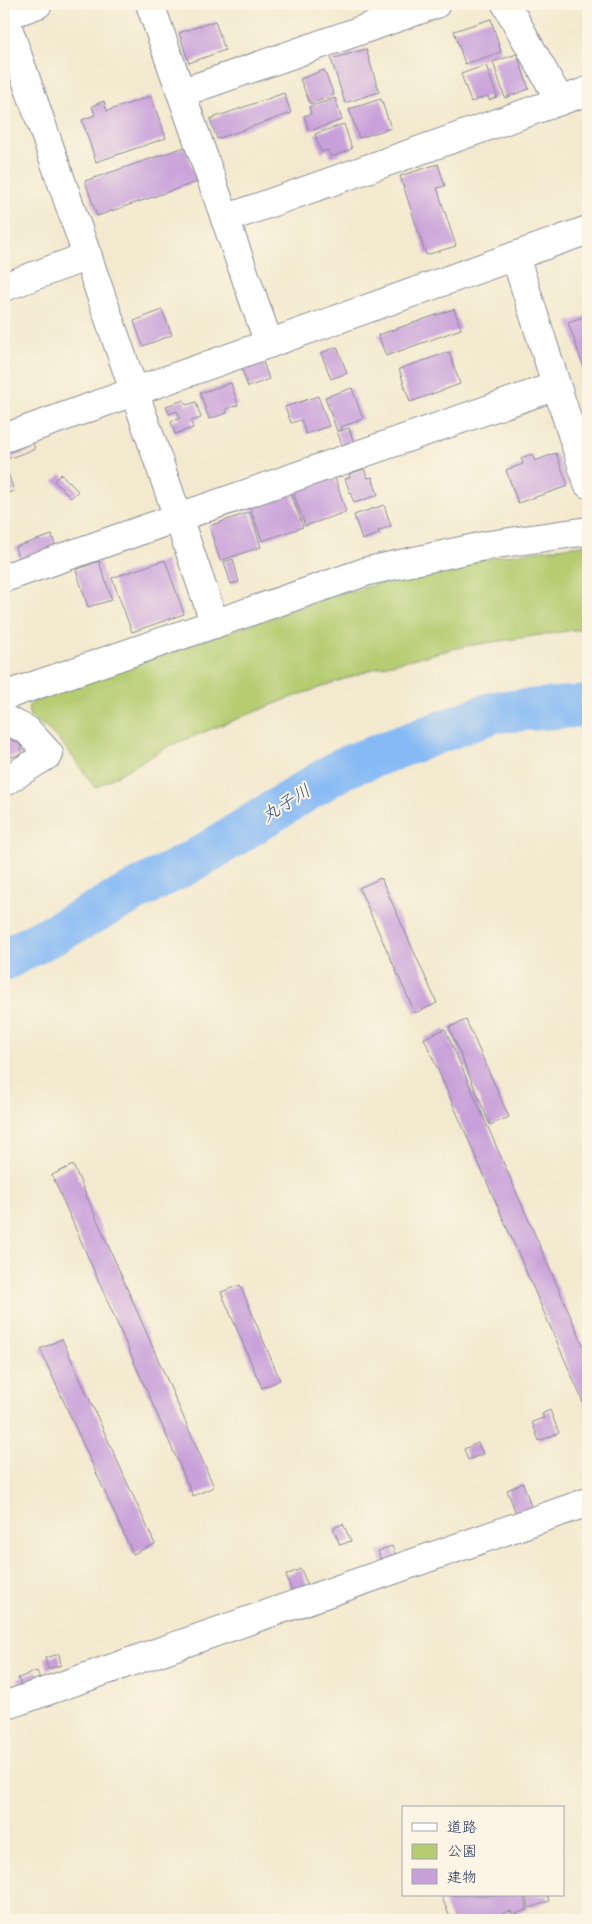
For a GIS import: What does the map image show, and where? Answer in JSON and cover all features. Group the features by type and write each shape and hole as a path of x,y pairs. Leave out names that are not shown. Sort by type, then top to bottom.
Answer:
{"street":[{"path":"38,4 4,16 215,624"},
{"path":"150,4 269,344"},
{"path":"181,92 436,4"},
{"path":"506,4 560,101"},
{"path":"225,219 588,91"},
{"path":"4,438 588,230"},
{"path":"4,287 88,256"},
{"path":"515,256 588,484"},
{"path":"4,578 556,386"},
{"path":"4,696 368,572 490,545 588,531"},
{"path":"4,719 27,730 49,754 4,782"},
{"path":"4,1706 588,1502"}],"green space":[{"path":"588,544 588,628 466,646 379,667 287,699 169,746 95,788 58,739 30,717 28,707 33,702 86,681 329,597 418,573 500,556"}],"building":[{"path":"491,19 501,52 465,64 454,31"},
{"path":"215,21 225,50 189,63 179,33"},
{"path":"366,49 379,92 345,103 331,59"},
{"path":"517,54 529,89 505,98 493,62"},
{"path":"486,65 497,97 489,100 488,96 471,102 461,74"},
{"path":"324,70 334,95 310,104 300,79"},
{"path":"284,93 291,113 217,139 210,119"},
{"path":"151,96 166,138 96,162 82,120 95,115 92,106 104,101 107,111"},
{"path":"335,98 342,120 309,131 304,116 311,114 309,107"},
{"path":"381,99 391,128 359,138 349,109"},
{"path":"344,124 352,149 331,157 328,150 321,152 315,134"},
{"path":"185,147 197,182 97,216 85,181"},
{"path":"438,164 445,186 437,188 456,246 426,255 400,176"},
{"path":"454,309 461,329 386,356 378,335"},
{"path":"162,310 172,335 143,346 134,321"},
{"path":"588,315 588,370 585,371 568,322"},
{"path":"337,347 347,373 331,379 321,353"},
{"path":"449,352 460,384 410,402 399,369"},
{"path":"262,359 269,379 248,387 241,366"},
{"path":"231,383 238,405 226,409 227,413 209,419 200,393"},
{"path":"352,388 363,419 341,427 342,429 337,431 325,397"},
{"path":"318,396 329,426 306,434 301,420 291,423 285,407"},
{"path":"184,400 186,405 196,402 201,418 191,421 193,428 175,434 171,422 180,418 177,411 169,414 166,406"},
{"path":"349,428 354,443 343,447 337,432"},
{"path":"32,441 35,449 7,459 4,451"},
{"path":"556,453 568,486 518,503 506,470 523,464 521,458 532,454 535,461"},
{"path":"4,461 14,491 4,494"},
{"path":"364,469 368,478 372,477 378,495 354,503 345,479 350,477 349,474"},
{"path":"61,474 78,491 71,498 54,481"},
{"path":"334,474 346,512 305,526 292,489"},
{"path":"290,490 303,527 262,541 249,504"},
{"path":"384,505 391,526 378,531 379,534 362,540 354,515"},
{"path":"250,512 261,547 220,561 209,526"},
{"path":"52,535 56,548 19,561 15,547"},
{"path":"233,559 239,582 231,584 224,562"},
{"path":"165,560 184,614 132,632 112,578"},
{"path":"99,561 112,600 88,607 76,570"},
{"path":"4,737 20,744 22,754 4,759"},
{"path":"381,878 437,1003 415,1013 359,888"},
{"path":"466,1020 509,1117 490,1125 449,1027"},
{"path":"445,1029 588,1356 588,1413 424,1038"},
{"path":"73,1165 214,1487 193,1496 52,1175"},
{"path":"240,1285 280,1380 262,1388 221,1292"},
{"path":"62,1339 155,1544 133,1554 40,1349"},
{"path":"550,1410 559,1433 539,1441 532,1422 544,1418 542,1414"},
{"path":"478,1443 483,1454 468,1460 464,1449"},
{"path":"523,1483 532,1509 517,1516 507,1490"},
{"path":"343,1524 351,1541 340,1545 333,1528"},
{"path":"392,1546 398,1562 383,1567 378,1551"},
{"path":"301,1569 309,1589 293,1595 286,1575"},
{"path":"59,1654 61,1665 48,1669 45,1658"},
{"path":"37,1671 41,1681 22,1689 18,1678"},
{"path":"441,1896 523,1896 528,1909 513,1915 511,1911 502,1914 505,1920 451,1920"},
{"path":"525,1896 547,1896 549,1901 530,1908"}],"waterway":[{"name":"丸子川","path":"4,960 200,857 343,768 494,712 588,706"}]}
